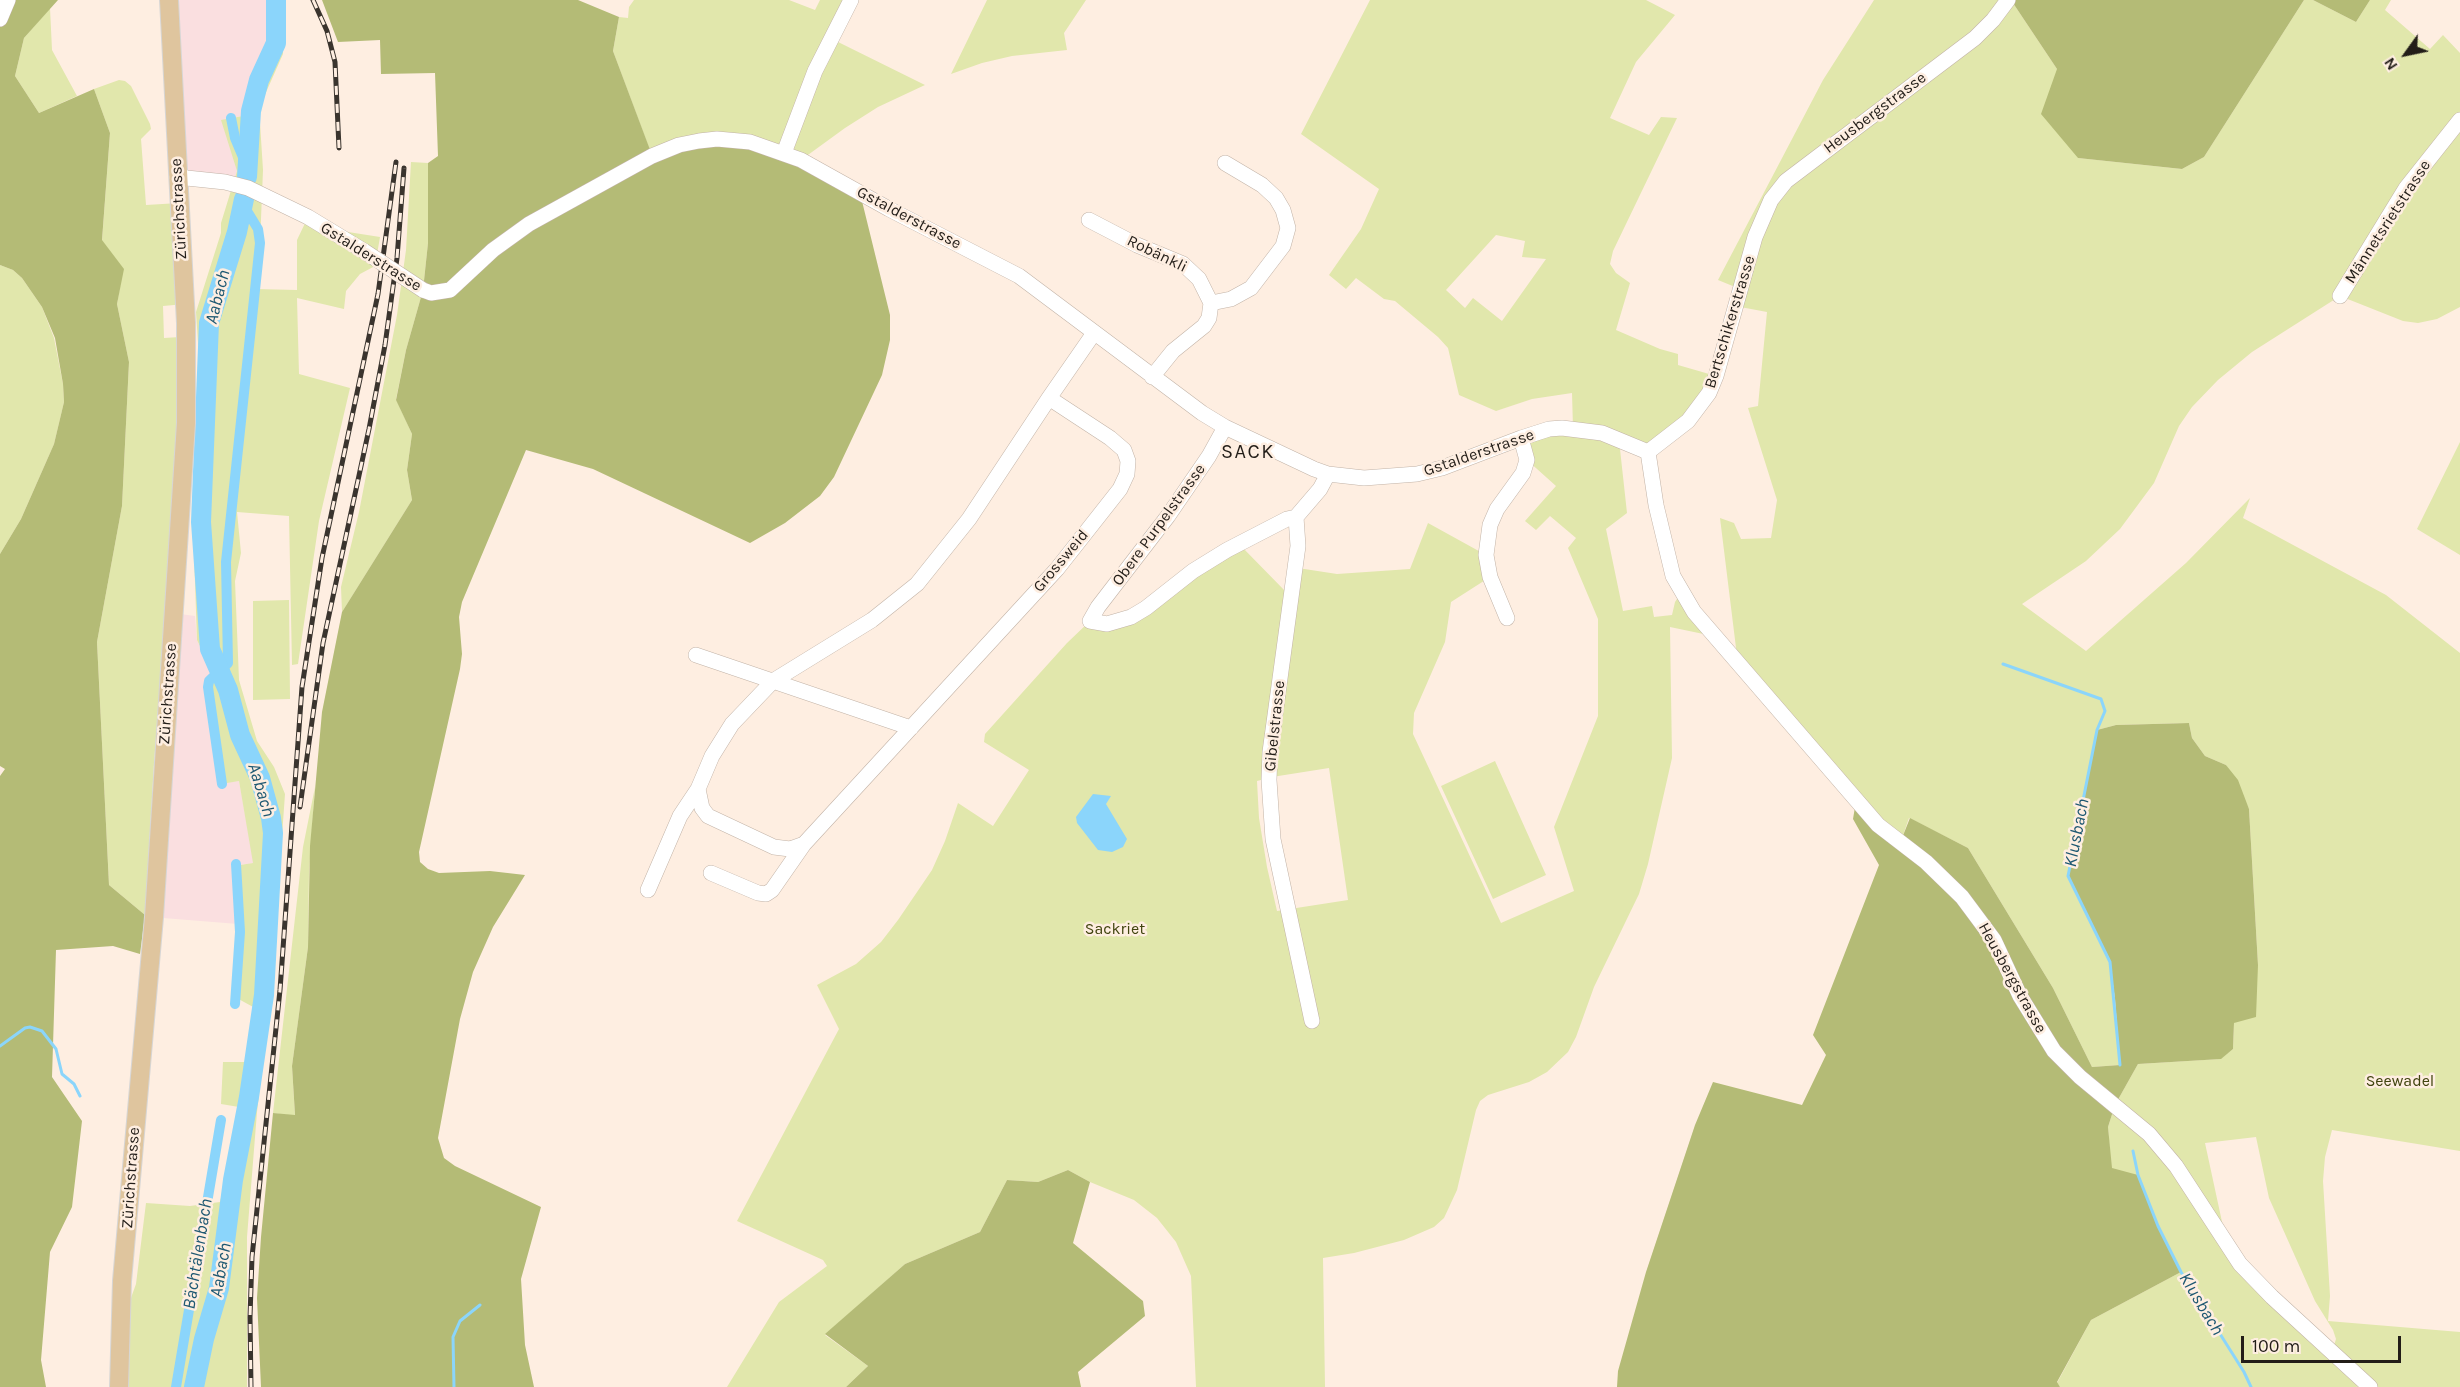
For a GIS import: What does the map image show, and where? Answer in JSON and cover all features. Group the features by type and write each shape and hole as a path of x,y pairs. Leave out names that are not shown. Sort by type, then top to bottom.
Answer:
{"main road":[{"name":"Zürichstrasse","path":"119,1387 122,1281 154,917 183,489 187,330 169,0"}],"street":[{"path":"0,19 8,0"},
{"path":"784,153 815,71 851,0"},
{"name":"Heusbergstrasse","path":"1755,237 1771,200 1786,181 1975,38 1994,20 2008,0"},
{"name":"Männetsrietstrasse","path":"2340,296 2406,188 2460,120"},
{"name":"Gstalderstrasse","path":"177,177 225,182 248,188 280,203 364,251 431,293 450,290 493,250 529,224 652,156 679,145 717,139 750,141 784,153 1011,271 1152,377 1225,427 1328,474 1364,478 1417,474 1442,468 1549,429 1573,428 1602,433 1647,452"},
{"path":"1152,377 1173,351 1204,326 1209,318 1211,303 1231,299 1251,288 1283,246 1288,228 1283,210 1276,198 1262,185 1225,163"},
{"name":"Robänkli","path":"1089,220 1142,248 1183,264 1199,279 1211,303"},
{"name":"Bertschikerstrasse","path":"1647,452 1689,421 1709,393 1716,376 1755,237"},
{"path":"648,890 680,816 698,789 712,756 727,732 772,681 872,621 917,584 969,519 1094,333"},
{"name":"Grossweid","path":"711,873 758,893 766,894 772,890 804,844 1057,568 1120,489 1127,474 1128,461 1124,450 1049,398"},
{"name":"Obere Purpelstrasse","path":"1225,427 1209,456 1168,516 1098,607 1090,621 1107,624 1131,617 1146,609 1193,571 1218,555 1287,519 1296,517"},
{"path":"1507,618 1490,577 1486,555 1490,525 1497,509 1523,473 1527,460 1521,438"},
{"name":"Heusbergstrasse","path":"1647,452 1666,554 1673,576 1694,612 1878,825 1926,862 1962,897 1994,940 2020,996 2054,1051 2080,1077 2149,1134 2176,1166 2240,1264 2370,1387"},
{"path":"1296,517 1320,489 1328,474"},
{"name":"Gibelstrasse","path":"1296,517 1298,546 1269,752 1269,780 1273,839 1312,1021"},
{"path":"696,655 911,728"},
{"path":"698,789 702,808 716,821 774,847 790,849 804,844"}],"shaded area":[{"path":"169,0 269,0 269,40 247,95 243,116 231,118 237,171 233,183 177,177"},
{"path":"180,614 195,616 197,640 213,674 221,783 239,781 254,863 234,866 238,924 163,918 168,776"}],"green space":[{"path":"0,0 58,0 24,38 15,76 39,113 94,89 110,133 102,240 124,269 117,304 129,362 122,506 97,642 109,885 145,915 140,954 113,946 56,950 52,1077 82,1121 72,1207 50,1252 41,1360 46,1387 0,1387 0,776 5,769 0,766 0,554 21,519 54,444 64,402 55,338 42,307 22,278 13,270 0,265"},
{"path":"269,0 282,0 283,54 259,108 263,170 260,243 255,289 297,290 297,240 308,217 329,229 380,237 375,266 360,274 346,291 344,309 297,298 299,374 350,388 319,521 298,664 292,665 289,516 237,512 241,553 235,581 239,680 257,741 274,767 285,794 271,990 257,1112 247,1237 247,1387 119,1387 119,1331 136,1284 146,1203 190,1206 220,1202 239,1117 255,1008 233,996 238,925 234,866 253,863 239,781 221,784 205,690 207,681 213,674 197,640 193,525 199,358 196,312 221,233 221,223 237,171 221,120 243,116 247,95 269,40"},
{"path":"322,0 578,0 619,17 613,51 652,155 679,145 750,142 860,193 890,315 890,340 882,375 834,477 820,496 785,523 750,543 593,469 526,450 462,602 459,617 462,654 460,669 419,852 420,862 428,869 439,873 490,871 525,875 493,927 473,972 460,1019 438,1138 444,1158 455,1166 541,1207 521,1279 525,1345 534,1387 261,1387 257,1298 261,1237 273,1113 295,1115 292,1066 308,947 310,846 322,712 342,612 412,500 407,470 412,434 396,400 406,350 423,290 428,243 428,163 438,156 435,73 381,74 380,40 338,42"},
{"path":"634,0 789,0 815,10 820,0 851,0 832,39 925,85 878,107 801,160 652,156 613,51 619,17 628,18 629,7"},
{"path":"987,0 1086,0 1064,33 1067,50 1012,56 951,74"},
{"name":"Sackriet","path":"1370,0 1646,0 1675,15 1636,62 1610,118 1649,135 1661,117 1677,118 1613,251 1610,264 1616,273 1630,283 1616,330 1660,349 1678,354 1678,365 1716,376 1658,446 1619,440 1627,513 1606,529 1623,611 1652,606 1654,617 1672,615 1675,602 1681,593 1713,636 1670,627 1672,758 1648,864 1639,894 1594,987 1576,1037 1568,1052 1547,1072 1529,1082 1488,1095 1480,1101 1457,1190 1444,1218 1434,1227 1404,1240 1354,1253 1323,1258 1325,1387 1196,1387 1191,1276 1176,1242 1157,1218 1134,1200 1090,1182 1068,1170 1038,1182 1007,1180 980,1232 905,1264 825,1335 868,1366 846,1387 727,1387 779,1302 827,1266 823,1260 737,1221 839,1029 817,985 856,964 881,942 932,870 958,803 993,826 1029,770 984,742 985,734 1067,643 1090,621 1107,624 1240,545 1288,594 1265,779 1257,781 1259,818 1267,867 1277,911 1348,900 1329,768 1272,777 1298,568 1337,574 1410,569 1428,523 1486,555 1490,577 1451,602 1445,642 1414,713 1413,734 1501,923 1574,891 1554,827 1598,716 1598,619 1568,548 1576,538 1550,516 1536,530 1525,521 1556,486 1527,460 1521,438 1573,428 1572,393 1532,399 1496,411 1459,395 1448,348 1438,337 1395,301 1384,299 1356,278 1346,289 1329,275 1361,229 1379,189 1301,134","holes":["1496,235 1525,241 1522,257 1546,259 1502,321 1473,298 1465,308 1446,290"]},
{"name":"Seewadel","path":"1874,0 2011,0 2057,69 2078,158 2182,169 2204,157 2304,0 2313,0 2356,22 2370,0 2391,0 2385,10 2430,49 2443,35 2460,53 2460,120 2454,127 2460,133 2460,307 2437,319 2418,323 2403,321 2340,296 2252,352 2218,380 2192,407 2179,426 2154,483 2120,529 2086,561 2022,604 2086,651 2186,563 2250,498 2243,518 2386,595 2460,653 2460,1151 2332,1130 2325,1157 2323,1181 2330,1296 2328,1321 2460,1332 2460,1387 2370,1387 2366,1384 2356,1387 2060,1387 2057,1383 2091,1320 2181,1272 2158,1226 2111,1169 2108,1127 2115,1105 2138,1064 2220,1059 2233,1049 2234,1023 2258,965 2249,809 2226,765 2205,756 2192,738 2189,723 2116,725 2097,730 2068,876 2110,962 2120,1065 2092,1067 2053,988 1968,848 1909,818 1900,844 1738,664 1720,518 1734,523 1741,539 1771,538 1777,500 1748,408 1758,406 1767,312 1735,306 1740,289 1718,280 1823,80","holes":["2256,1137 2269,1198 2315,1301 2333,1330 2336,1339 2332,1352 2227,1245 2205,1143"]},
{"path":"2011,0 2304,0 2204,157 2182,169 2078,158 2041,114 2057,69"},
{"path":"2313,0 2370,0 2356,22"},
{"path":"50,8 52,50 77,96 39,113 15,76 24,38"},
{"path":"119,80 131,86 150,124 151,129 141,139 146,205 179,203 185,304 163,306 164,338 180,337 175,486 145,915 109,885 97,642 122,506 129,362 117,304 123,269 102,241 110,133 94,89"},
{"path":"411,162 428,163 428,243 423,290 406,350 396,399 412,434 407,470 412,500 342,612 341,587 359,512 397,315 406,250"},
{"path":"0,265 13,270 22,278 42,307 54,338 64,402 54,444 21,519 0,554"},
{"path":"2460,442 2460,555 2417,529"},
{"path":"289,600 290,699 253,700 253,601"},
{"path":"2189,723 2192,738 2205,756 2226,765 2238,780 2249,809 2258,965 2256,1017 2234,1023 2233,1049 2221,1059 2138,1064 2115,1105 2108,1127 2112,1168 2138,1175 2158,1226 2181,1272 2091,1320 2057,1382 2060,1387 1617,1387 1618,1371 1646,1272 1695,1125 1713,1082 1802,1105 1826,1055 1813,1035 1879,865 1853,819 1856,801 1900,843 1910,818 1968,848 2053,988 2092,1067 2120,1065 2110,962 2068,876 2097,730 2116,725"},
{"path":"1495,761 1546,875 1493,899 1441,786"},
{"path":"315,787 309,872 308,947 292,1066 295,1116 273,1113 303,847"},
{"path":"223,1062 245,1062 239,1107 221,1104"},
{"path":"1068,1170 1090,1182 1073,1243 1143,1301 1145,1316 1078,1372 1081,1387 846,1387 868,1366 825,1334 905,1264 980,1232 1007,1180 1038,1182"}],"water":[{"path":"1093,794 1111,796 1106,804 1127,839 1123,847 1112,852 1098,850 1077,823 1076,817"}],"waterway":[{"name":"Aabach","path":"247,177 251,111 259,80 276,43 276,0"},
{"path":"231,118 235,138 248,169"},
{"name":"Aabach","path":"194,1387 204,1339 219,1288 233,1180 249,1097 264,995 273,833 260,778 240,735 228,690 210,649 201,522 209,323 237,232 244,199"},
{"path":"222,784 208,687 209,681 228,663 226,562 260,243 258,229 244,206"},
{"name":"Klusbach","path":"2003,664 2101,699 2105,711 2097,730 2068,876 2110,962 2120,1065"},
{"path":"235,1004 240,932 236,864"},
{"path":"0,1046 25,1028 30,1027 42,1031 56,1049 62,1074 74,1084 80,1096"},
{"name":"Bächtälenbach","path":"176,1387 221,1120"},
{"name":"Klusbach","path":"2133,1151 2138,1175 2158,1226 2181,1272 2244,1372 2251,1387"},
{"path":"454,1387 453,1337 460,1321 480,1305"}],"railway":[{"path":"313,0 327,31 335,62 339,148"},
{"path":"251,1387 252,1257 280,990 302,687 322,558 378,294 396,162"},
{"path":"300,807 323,643 385,345 397,258 404,168"}],"district":[{"name":"SACK","path":"1248,452"}]}
